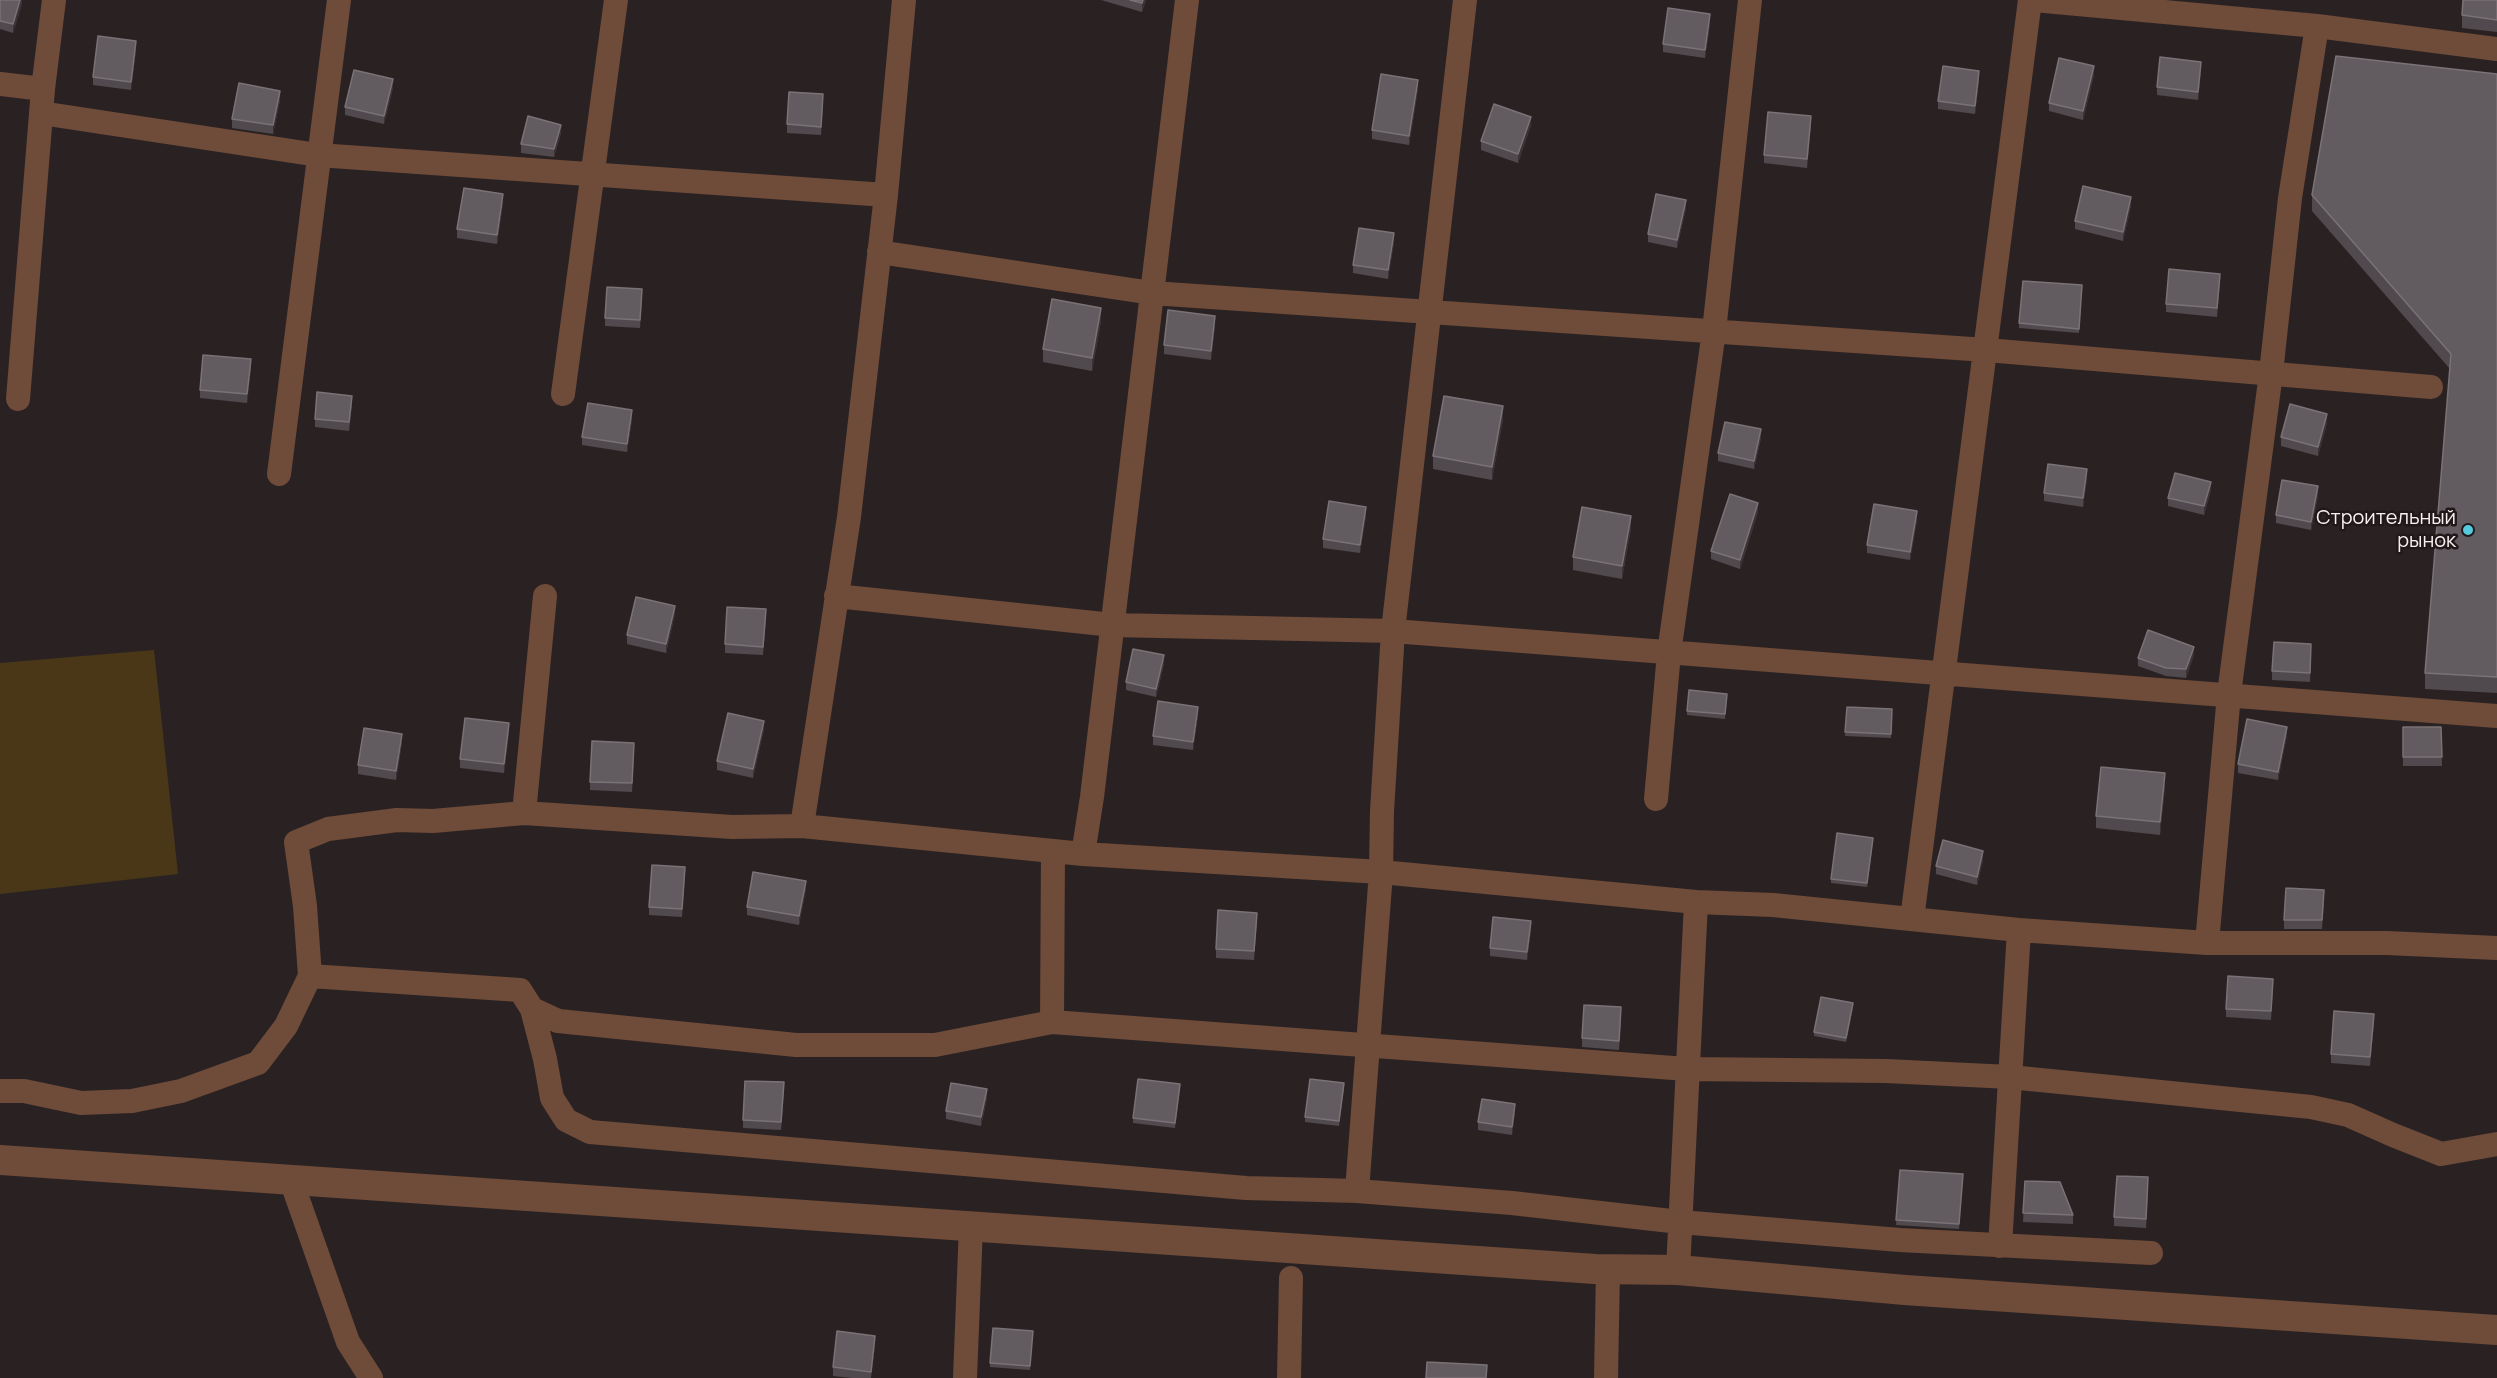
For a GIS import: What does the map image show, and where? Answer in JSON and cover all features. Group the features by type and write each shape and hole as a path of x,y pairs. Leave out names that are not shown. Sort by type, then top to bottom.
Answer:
{"street":[{"path":"18,399 42,101 54,0"},
{"path":"279,474 339,0"},
{"path":"563,394 616,0"},
{"path":"802,826 849,517 886,195 904,0"},
{"path":"1083,854 1113,625 1187,0"},
{"path":"1357,1191 1366,1046 1381,872 1382,811 1393,631 1465,0"},
{"path":"1656,799 1669,653 1714,331 1750,0"},
{"path":"1912,919 2032,0 2317,26 2497,49"},
{"path":"2207,943 2229,694 2271,373 2290,198 2317,26"},
{"path":"0,84 42,101 318,155 886,195"},
{"path":"879,252 1152,293 1986,350 2432,387"},
{"path":"524,813 545,596"},
{"path":"836,596 1113,625 1393,631 2497,716"},
{"path":"0,1091 24,1091 81,1103 132,1101 181,1091 258,1063 286,1026 310,976 305,906 296,842 328,829 397,820 433,821 524,813 732,827 802,826 1083,854 1381,872 1696,902 1773,905 2019,930 2207,943 2387,943 2497,948"},
{"path":"1052,1022 1053,851"},
{"path":"1678,1270 1696,902"},
{"path":"2000,1245 2019,930"},
{"path":"310,976 520,990 532,1009 552,1098 566,1120 590,1132 1246,1188 1357,1191 1512,1203 1680,1222 2000,1245 2151,1253"},
{"path":"532,1009 558,1021 796,1046 935,1045 1052,1022 1687,1069 1886,1071 2010,1077 2311,1107 2348,1115 2441,1154 2497,1144"},
{"path":"0,1160 1608,1270 1678,1270 1917,1291 2497,1330"},
{"path":"291,1180 348,1342 371,1378"},
{"path":"965,1378 971,1226"},
{"path":"1606,1378 1608,1270"},
{"path":"1289,1378 1291,1278"}],"shaded area":[{"path":"154,650 178,874 0,894 0,663"}],"building":[{"path":"0,0 20,0 13,24 0,21"},
{"path":"2463,0 2497,0 2497,20 2462,15"},
{"path":"1668,8 1710,14 1705,50 1663,44"},
{"path":"98,36 136,41 131,82 93,77"},
{"name":"Строительный рынок","path":"2336,56 2497,74 2497,677 2425,673 2451,354 2312,195"},
{"path":"2160,57 2201,62 2198,92 2157,87"},
{"path":"2059,58 2094,66 2083,111 2049,103"},
{"path":"1943,66 1979,71 1975,106 1938,101"},
{"path":"354,70 393,79 384,116 345,107"},
{"path":"1381,74 1418,80 1409,136 1372,130"},
{"path":"239,83 280,91 273,125 232,119"},
{"path":"789,92 823,94 821,127 787,124"},
{"path":"1494,104 1531,117 1518,154 1481,141"},
{"path":"1768,112 1811,116 1807,159 1764,155"},
{"path":"528,116 561,125 554,149 521,144"},
{"path":"2083,186 2131,197 2123,232 2075,221"},
{"path":"464,188 503,194 497,235 457,229"},
{"path":"1656,194 1686,200 1677,240 1648,234"},
{"path":"1359,228 1394,233 1388,270 1353,265"},
{"path":"2169,269 2220,274 2217,308 2166,304"},
{"path":"2023,281 2082,285 2079,329 2019,323"},
{"path":"607,287 642,289 640,320 605,318"},
{"path":"1052,299 1101,308 1092,358 1043,349"},
{"path":"1168,310 1215,316 1211,351 1164,345"},
{"path":"203,355 251,359 247,394 200,390"},
{"path":"317,392 352,396 349,422 315,419"},
{"path":"1444,396 1503,406 1492,467 1433,456"},
{"path":"588,403 632,410 627,444 582,437"},
{"path":"2290,404 2327,414 2318,447 2281,437"},
{"path":"1725,422 1761,429 1754,461 1718,453"},
{"path":"2048,464 2087,469 2083,498 2044,493"},
{"path":"2175,473 2211,482 2204,506 2168,498"},
{"path":"2282,480 2318,486 2311,522 2276,515"},
{"path":"1730,494 1758,503 1740,560 1711,551"},
{"path":"1329,501 1366,507 1360,545 1323,539"},
{"path":"1874,504 1917,511 1910,552 1867,545"},
{"path":"1582,507 1631,516 1622,566 1573,557"},
{"path":"636,597 675,606 666,644 627,635"},
{"path":"727,607 766,609 763,647 725,644"},
{"path":"2148,630 2194,647 2186,669 2166,668 2138,658"},
{"path":"2274,642 2311,644 2310,673 2272,671"},
{"path":"1133,649 1164,655 1156,689 1126,682"},
{"path":"1689,690 1727,694 1725,714 1687,711"},
{"path":"1158,701 1198,707 1193,742 1153,736"},
{"path":"1847,707 1892,709 1891,734 1845,732"},
{"path":"728,713 764,721 753,769 717,761"},
{"path":"465,718 509,723 504,764 460,759"},
{"path":"2247,719 2287,727 2278,772 2238,764"},
{"path":"2403,727 2441,727 2442,757 2403,757"},
{"path":"364,728 402,734 396,771 358,765"},
{"path":"592,741 634,743 632,783 590,782"},
{"path":"2101,767 2165,773 2160,822 2096,816"},
{"path":"1837,833 1873,838 1867,883 1831,879"},
{"path":"1943,840 1983,851 1977,877 1936,866"},
{"path":"652,865 685,867 682,909 649,907"},
{"path":"753,872 806,881 799,916 747,907"},
{"path":"2286,888 2324,890 2322,920 2284,920"},
{"path":"1218,910 1257,913 1254,951 1216,949"},
{"path":"1493,917 1531,921 1527,952 1490,948"},
{"path":"2228,976 2273,979 2271,1011 2226,1009"},
{"path":"1821,997 1853,1003 1846,1038 1814,1032"},
{"path":"1584,1005 1621,1007 1619,1041 1582,1038"},
{"path":"2334,1011 2374,1014 2370,1057 2331,1054"},
{"path":"1138,1079 1180,1084 1175,1123 1133,1118"},
{"path":"1310,1079 1344,1083 1339,1121 1305,1117"},
{"path":"745,1081 784,1082 781,1122 743,1120"},
{"path":"951,1083 987,1089 981,1117 946,1111"},
{"path":"1482,1099 1515,1104 1512,1127 1478,1122"},
{"path":"1900,1170 1963,1174 1959,1224 1896,1220"},
{"path":"2117,1176 2148,1177 2146,1219 2114,1217"},
{"path":"2025,1181 2060,1182 2073,1215 2023,1213"},
{"path":"993,1328 1033,1331 1030,1366 990,1363"},
{"path":"837,1331 875,1336 871,1372 833,1367"},
{"path":"1427,1362 1487,1365 1486,1378 1426,1378"}],"place":[{"name":"Строительный рынок","path":"2468,530"}]}
